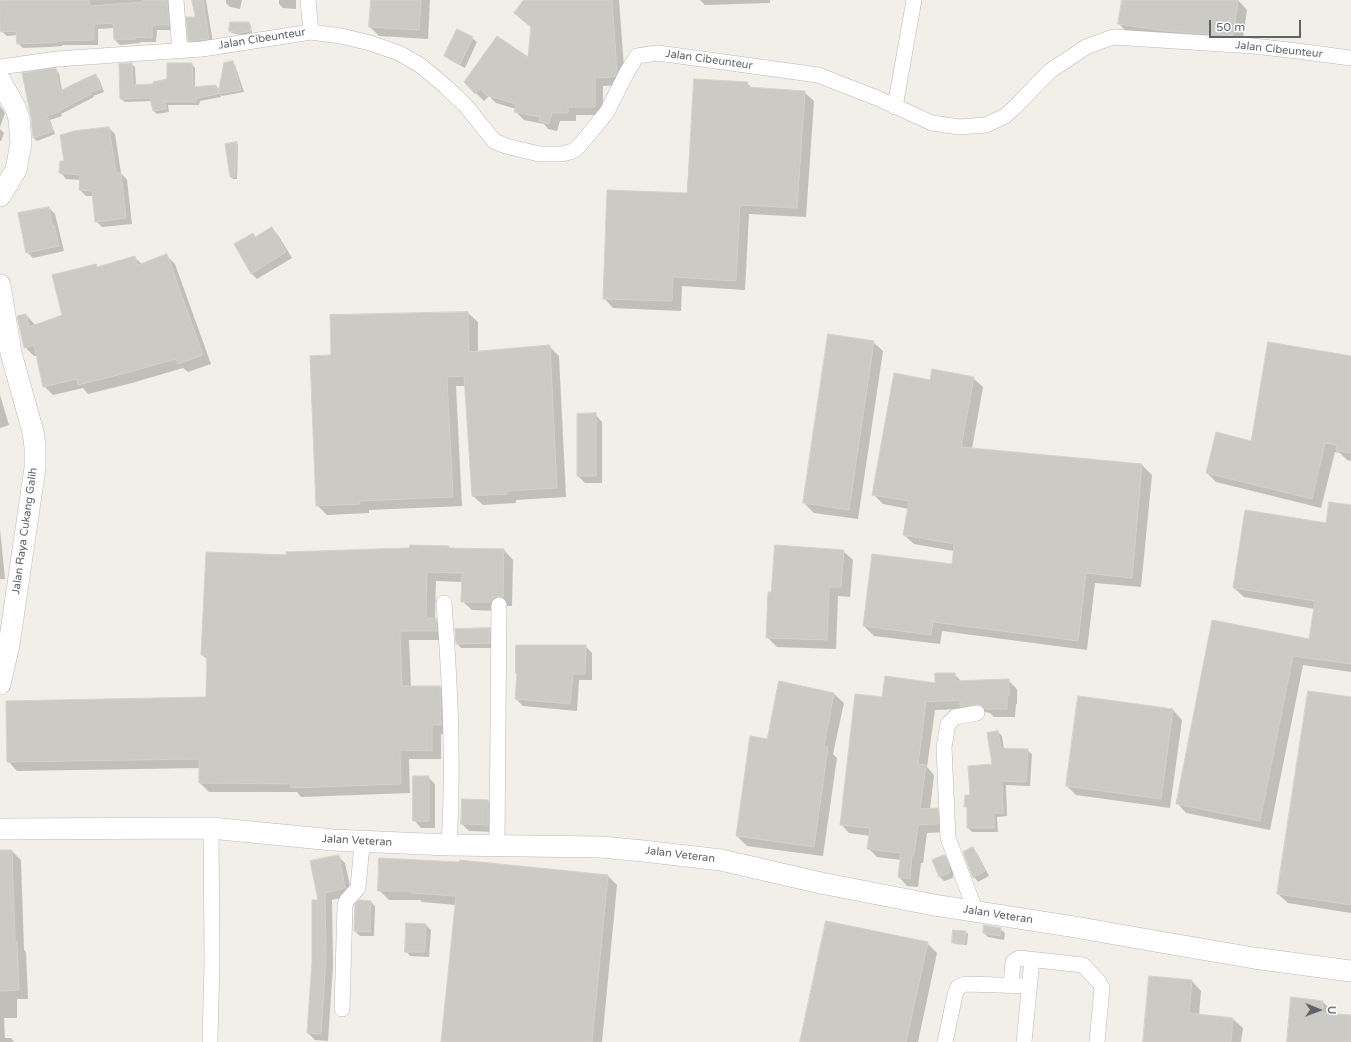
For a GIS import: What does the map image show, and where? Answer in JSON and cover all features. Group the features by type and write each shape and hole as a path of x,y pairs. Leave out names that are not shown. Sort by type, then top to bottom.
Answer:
{"main road":[{"path":"0,80 16,109 19,118 21,143 16,170 0,196"},
{"name":"Jalan Raya Cukang Galih","path":"0,285 5,354 33,432 35,447 35,468 10,645 0,684"},
{"name":"Jalan Veteran","path":"0,829 211,828 364,842 449,845 601,847 721,860 821,883 934,905 1075,927 1254,958 1351,971"}],"street":[{"path":"176,0 180,51"},
{"path":"308,0 311,32"},
{"path":"895,107 914,0"},
{"name":"Jalan Cibeunteur","path":"0,67 57,59 202,49 311,32 341,36 370,43 412,59 445,86 466,106 494,141 506,146 539,154 562,154 573,151 580,145 606,112 637,56 658,53 818,75 877,98 932,123 959,127 986,125 1005,116 1016,108 1050,71 1086,47 1113,37 1253,46 1351,58"},
{"path":"444,603 450,680 452,752 449,845"},
{"path":"497,845 498,605"},
{"path":"976,912 948,838 944,747 948,724 955,716 977,713"},
{"path":"210,1042 212,961 211,828"},
{"path":"342,1009 345,905 347,900 358,888 361,855 364,842"},
{"path":"1011,986 1013,962 1018,958 1083,965 1099,982 1102,988 1097,1042"},
{"path":"1024,1042 1032,959"},
{"path":"945,1042 958,987 965,984 1030,986"},
{"path":"953,1042 958,987"}],"building":[{"path":"0,0 89,0 90,6 143,2 143,0 167,0 169,25 152,25 152,38 136,37 136,39 114,40 113,23 94,24 94,40 17,44 16,31 1,32"},
{"path":"192,0 203,0 209,39 188,41 186,17 195,17"},
{"path":"371,0 421,0 419,30 369,27"},
{"path":"524,0 612,0 617,72 614,77 595,78 595,107 568,107 568,113 552,113 549,124 539,121 540,117 514,112 516,104 486,95 480,89 475,94 464,82 497,36 528,57 531,27 514,13"},
{"path":"1122,0 1238,0 1233,36 1167,31 1118,24"},
{"path":"230,22 249,22 251,31 240,33 229,31"},
{"path":"457,29 473,37 460,64 444,56"},
{"path":"233,61 241,90 218,94 224,63"},
{"path":"132,63 133,85 153,84 153,82 167,79 167,63 192,63 193,87 216,85 218,94 197,98 196,102 165,102 166,109 153,111 150,98 120,99 119,64"},
{"path":"56,68 60,91 96,74 101,89 90,92 91,94 59,112 47,116 53,131 33,138 31,117 22,73"},
{"path":"694,79 748,82 747,87 805,91 797,208 740,205 736,281 673,277 672,301 603,299 607,190 687,193"},
{"path":"109,127 116,173 121,173 126,218 95,222 92,191 79,190 80,175 59,173 60,161 64,161 60,135 74,131"},
{"path":"237,142 235,177 230,177 225,144"},
{"path":"49,207 52,226 54,225 59,246 26,253 18,213"},
{"path":"272,227 286,252 251,274 234,244 253,233 255,237"},
{"path":"167,254 203,355 178,364 176,359 78,385 77,379 43,387 34,345 24,348 17,316 26,314 29,327 62,315 52,275 96,264 97,267 135,256 137,265"},
{"path":"468,312 469,352 550,345 557,488 507,491 507,494 472,496 464,376 447,377 453,497 359,501 360,504 316,506 310,356 331,355 330,315"},
{"path":"828,334 874,341 849,510 803,503"},
{"path":"1268,342 1351,356 1351,453 1336,451 1337,445 1325,443 1312,499 1206,473 1216,432 1251,441"},
{"path":"932,369 974,377 961,447 1142,464 1132,578 1086,573 1078,641 933,622 931,635 863,626 872,554 952,564 954,544 903,535 909,501 872,495 894,373 930,380"},
{"path":"596,413 596,476 577,476 577,414"},
{"path":"1329,502 1351,505 1351,664 1293,656 1260,821 1176,804 1212,620 1309,639 1315,601 1233,588 1245,510 1326,523"},
{"path":"410,545 449,546 449,548 504,549 503,597 495,597 491,602 461,602 462,573 427,572 426,618 436,618 437,631 400,631 402,686 440,686 441,725 432,725 432,751 400,750 401,784 291,788 291,784 199,783 199,759 7,762 6,701 206,697 207,655 201,655 206,552 286,555 286,552 409,548"},
{"path":"775,545 844,550 841,587 829,587 827,640 766,638 768,592 771,592"},
{"path":"490,628 490,643 456,644 455,629"},
{"path":"516,645 586,645 585,674 573,674 570,704 515,699 517,673"},
{"path":"935,673 955,673 955,681 1009,679 1009,696 1007,696 1007,709 985,709 976,704 960,707 960,700 926,702 918,764 926,765 920,809 938,808 938,824 918,825 914,855 912,855 910,879 898,877 901,853 867,849 870,828 840,825 855,694 882,697 885,676 935,683"},
{"path":"779,681 834,693 824,746 828,747 814,847 736,836 750,736 767,739"},
{"path":"1308,691 1351,697 1351,905 1277,894"},
{"path":"1078,696 1173,709 1161,799 1066,786"},
{"path":"998,731 1001,748 1028,749 1026,782 1002,781 1003,813 994,813 994,828 967,828 967,807 964,807 965,795 970,795 968,766 992,764 987,733"},
{"path":"413,776 429,776 429,821 413,821"},
{"path":"462,799 488,800 488,825 461,824"},
{"path":"973,847 985,871 973,878 963,852"},
{"path":"0,850 12,850 15,942 17,942 19,990 0,991"},
{"path":"339,855 345,888 325,893 326,958 321,1034 307,1033 312,962 312,900 318,900 310,861"},
{"path":"945,855 949,865 949,873 939,877 932,860"},
{"path":"379,858 459,862 460,860 608,875 592,1042 441,1042 456,896 411,893 411,891 378,891"},
{"path":"359,900 371,901 370,932 354,931 355,904"},
{"path":"826,921 928,942 906,1042 800,1042"},
{"path":"406,923 426,924 425,952 405,952"},
{"path":"984,925 1001,928 1000,936 983,933"},
{"path":"953,930 966,931 965,943 952,943"},
{"path":"1149,976 1192,980 1189,1013 1233,1018 1231,1042 1143,1042"},
{"path":"1291,997 1323,1001 1322,1013 1351,1015 1351,1042 1287,1042"}]}
